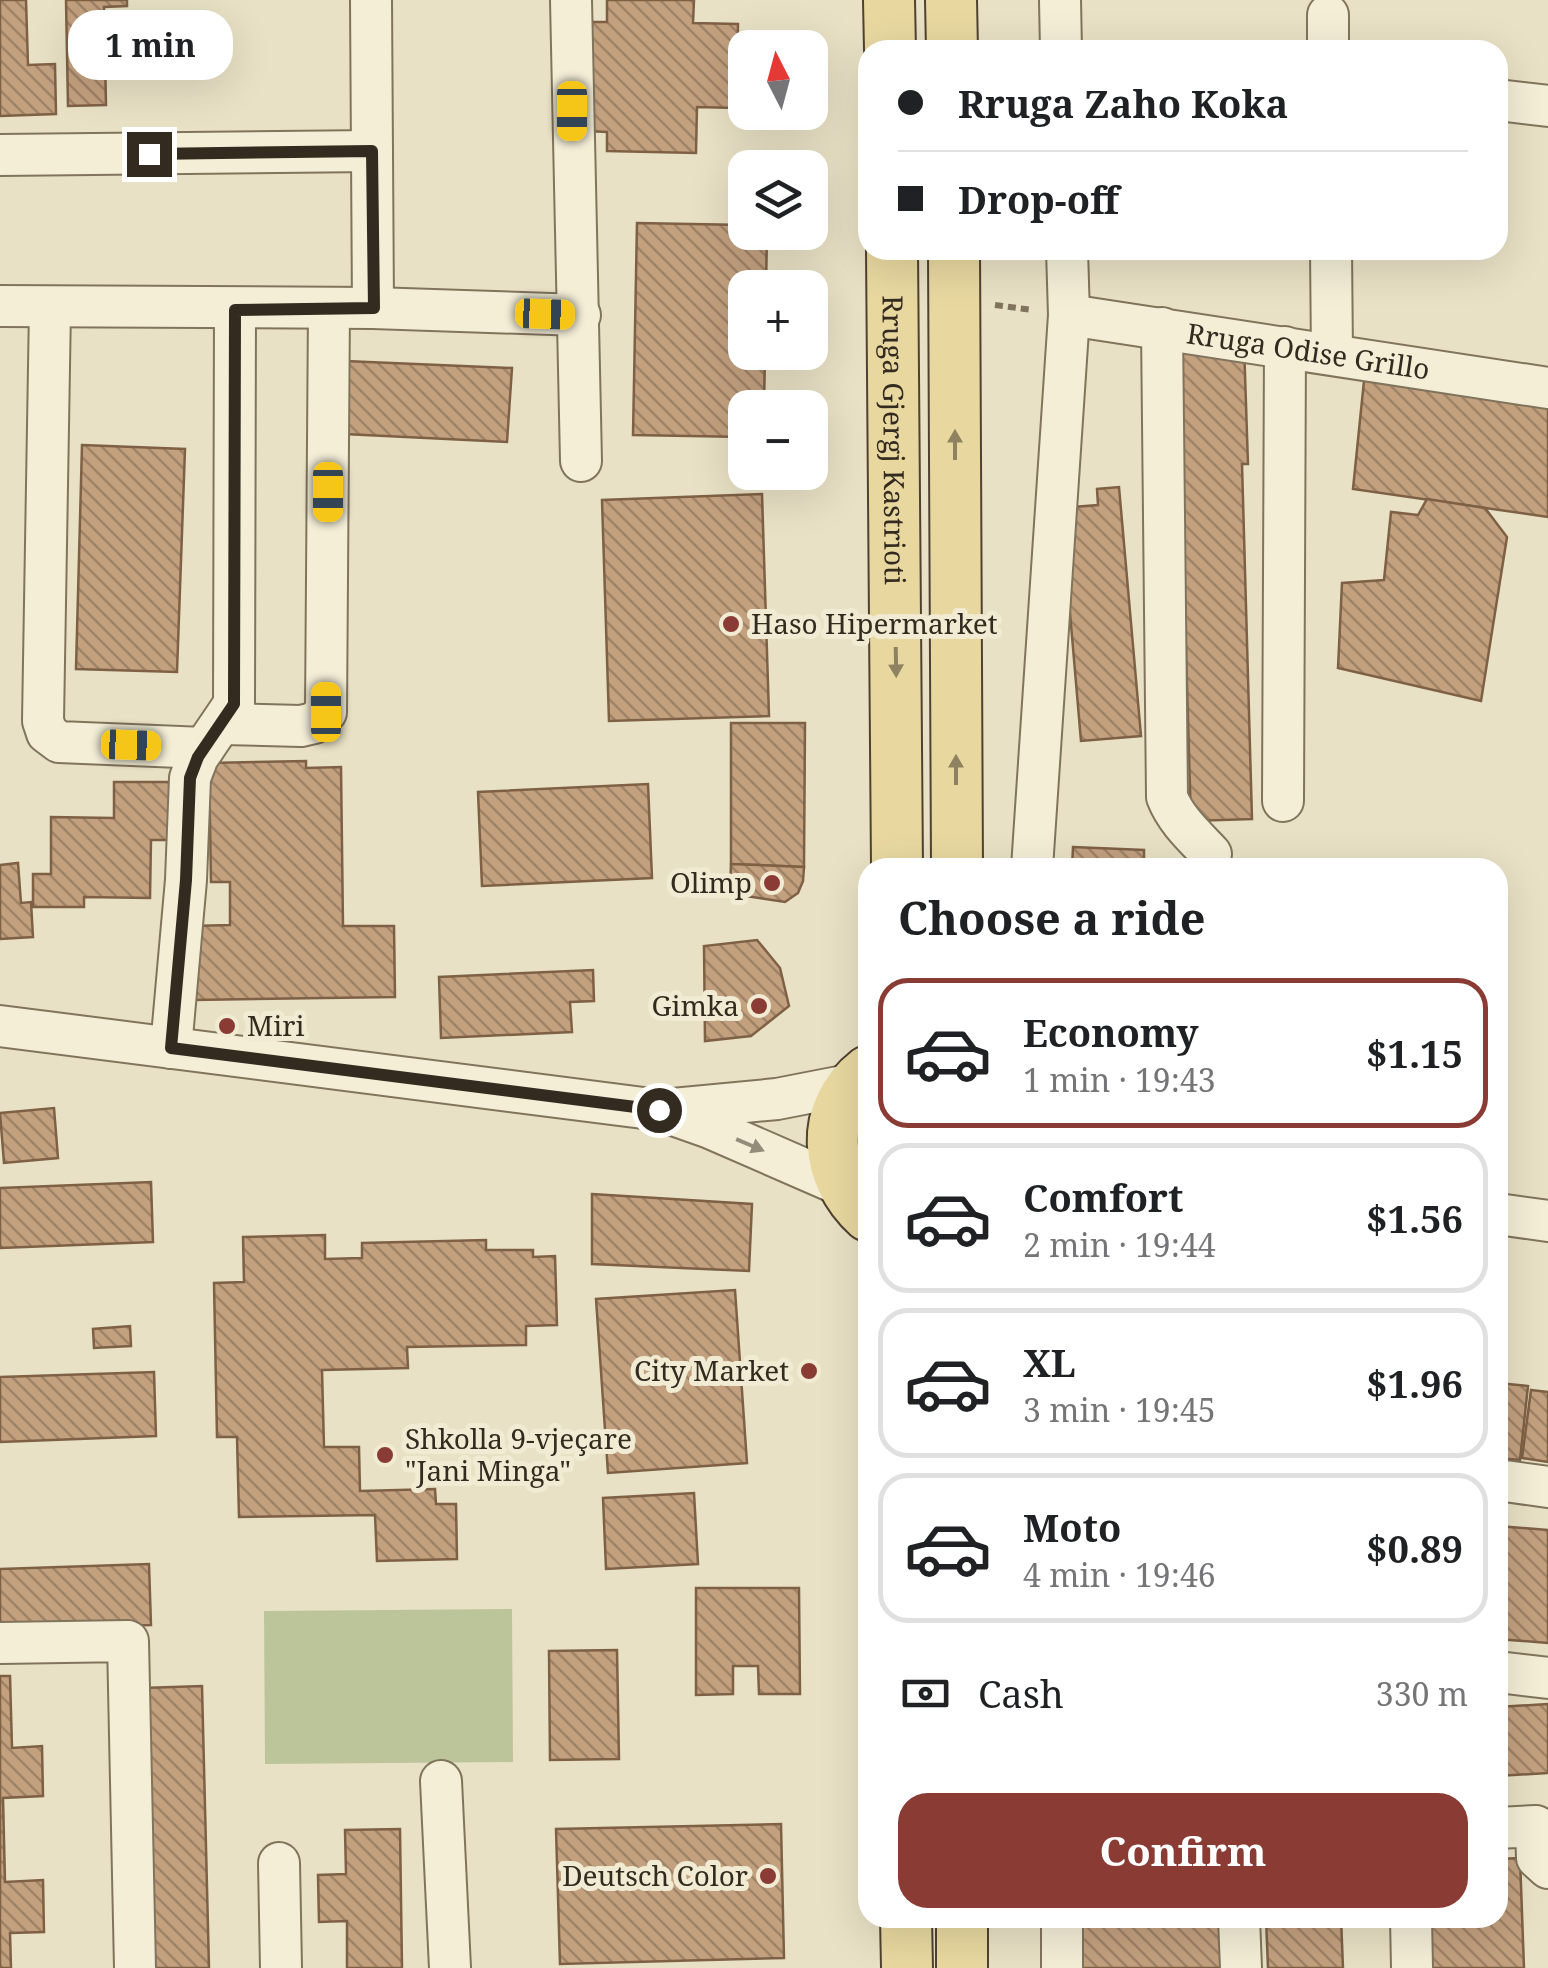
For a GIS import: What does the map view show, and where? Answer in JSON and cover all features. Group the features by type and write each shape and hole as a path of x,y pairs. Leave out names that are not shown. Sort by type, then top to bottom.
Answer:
{"main road":[{"path":"890,0 890,40"},
{"path":"951,0 952,40"},
{"name":"Rruga Gjergj Kastrioti","path":"892,260 897,858"},
{"path":"954,260 958,858"},
{"path":"855,1201 836,1170 832,1134 836,1116 858,1081"},
{"path":"906,1928 907,1968"},
{"path":"962,1928 962,1968"}],"street":[{"path":"371,0 374,308"},
{"path":"571,0 581,461"},
{"path":"1060,0 1061,40"},
{"path":"1508,101 1548,106"},
{"path":"0,155 372,151"},
{"path":"1033,858 1069,315 1067,260"},
{"path":"1331,260 1332,354"},
{"path":"0,306 374,308 580,315"},
{"path":"50,308 43,721 47,733 59,742 213,736 301,726 314,723 326,712 330,308"},
{"path":"171,1048 186,880 190,778 234,704 235,310"},
{"name":"Rruga Odise Grillo","path":"1069,315 1548,388"},
{"path":"1162,328 1167,796 1186,828 1211,854"},
{"path":"1283,801 1285,347"},
{"path":"0,1026 659,1110 776,1099 858,1074"},
{"path":"659,1110 742,1142 855,1201"},
{"path":"1508,1215 1548,1221"},
{"path":"1508,1481 1548,1487"},
{"path":"0,1644 128,1640 135,1968"},
{"path":"1508,1673 1548,1678"},
{"path":"441,1782 450,1968"},
{"path":"1508,1827 1536,1826 1537,1858 1548,1868"},
{"path":"279,1863 281,1968"},
{"path":"1062,1928 1062,1968"},
{"path":"1239,1928 1241,1968"},
{"path":"1411,1928 1412,1968"}],"path":[{"path":"954,299 1069,315"}],"green space":[{"path":"512,1609 513,1762 265,1764 264,1611"}],"building":[{"path":"0,0 26,0 28,65 55,64 56,114 0,116"},
{"path":"66,0 127,0 127,6 104,7 106,105 68,106"},
{"path":"607,0 694,0 693,23 738,24 738,30 728,30 728,108 697,107 696,153 607,151 607,132 588,131 590,22 607,22"},
{"path":"637,223 728,225 728,250 767,250 766,270 728,270 728,370 765,370 764,390 728,390 728,437 633,435"},
{"path":"1244,344 1248,464 1242,464 1252,819 1191,821 1177,347"},
{"path":"345,361 512,368 507,442 345,434"},
{"path":"1365,371 1548,397 1548,517 1353,489"},
{"path":"82,445 185,449 177,672 76,669"},
{"path":"1119,487 1141,736 1081,741 1061,508 1098,505 1097,489"},
{"path":"762,494 769,716 609,721 602,500"},
{"path":"1427,499 1485,508 1507,537 1481,701 1338,668 1342,583 1384,580 1391,512 1418,515"},
{"path":"731,723 805,723 804,867 731,864"},
{"path":"306,761 306,768 341,767 343,926 394,926 395,997 194,1000 192,926 230,925 230,882 211,882 209,763"},
{"path":"114,782 171,782 170,840 151,840 150,898 84,897 84,907 33,907 33,874 51,874 51,817 114,818"},
{"path":"648,784 652,878 482,886 478,792"},
{"path":"1073,847 1144,850 1144,858 1072,858"},
{"path":"18,863 21,903 31,902 33,937 0,939 0,865"},
{"path":"731,864 804,867 803,881 798,893 785,902 739,895 730,889"},
{"path":"757,940 780,968 789,1006 751,1036 705,1041 704,946"},
{"path":"593,970 594,1001 570,1002 572,1032 441,1038 439,977"},
{"path":"54,1108 58,1158 4,1163 0,1113"},
{"path":"151,1182 153,1242 0,1248 0,1188"},
{"path":"592,1194 752,1204 749,1271 592,1264"},
{"path":"325,1235 325,1259 362,1258 362,1243 486,1240 486,1250 533,1250 533,1257 555,1256 557,1325 526,1326 526,1345 407,1347 408,1368 322,1370 324,1447 359,1447 360,1491 435,1489 436,1504 456,1504 457,1559 377,1561 375,1515 239,1517 237,1437 217,1437 214,1283 244,1282 243,1237"},
{"path":"735,1290 747,1463 608,1473 596,1299"},
{"path":"130,1326 131,1346 94,1348 93,1329"},
{"path":"154,1372 156,1436 0,1442 0,1377"},
{"path":"1508,1384 1528,1386 1520,1460 1508,1459"},
{"path":"1531,1390 1548,1392 1548,1462 1522,1458"},
{"path":"694,1493 698,1564 606,1569 603,1498"},
{"path":"1508,1527 1548,1530 1548,1643 1508,1640"},
{"path":"149,1564 151,1625 0,1630 0,1569"},
{"path":"696,1588 799,1588 800,1694 759,1694 758,1666 733,1666 733,1694 696,1695"},
{"path":"617,1650 619,1759 550,1760 549,1651"},
{"path":"0,1676 10,1676 12,1748 42,1746 43,1796 3,1798 5,1882 43,1880 44,1932 10,1933 11,1968 0,1968"},
{"path":"202,1686 209,1968 150,1968 143,1688"},
{"path":"1548,1704 1548,1773 1508,1775 1508,1706"},
{"path":"781,1824 784,1958 560,1964 556,1829"},
{"path":"400,1829 402,1968 347,1968 347,1921 319,1922 318,1875 346,1874 345,1830"},
{"path":"1520,1858 1524,1968 1430,1968 1429,1928 1508,1928 1508,1859"},
{"path":"1076,1928 1224,1928 1225,1968 1077,1968"},
{"path":"1266,1928 1341,1928 1343,1968 1268,1968"}],"place":[{"name":"Haso Hipermarket","path":"731,624"},
{"name":"Olimp","path":"772,883"},
{"name":"Gimka","path":"759,1006"},
{"name":"Miri","path":"227,1026"},
{"name":"City Market","path":"809,1371"},
{"name":"Shkolla 9-vjeçare \"Jani Minga\"","path":"385,1455"},
{"name":"Deutsch Color","path":"768,1876"}],"route":[{"path":"149,154 372,151 374,308 235,310 234,704 198,757 190,778 186,880 171,1048 659,1110"}]}
